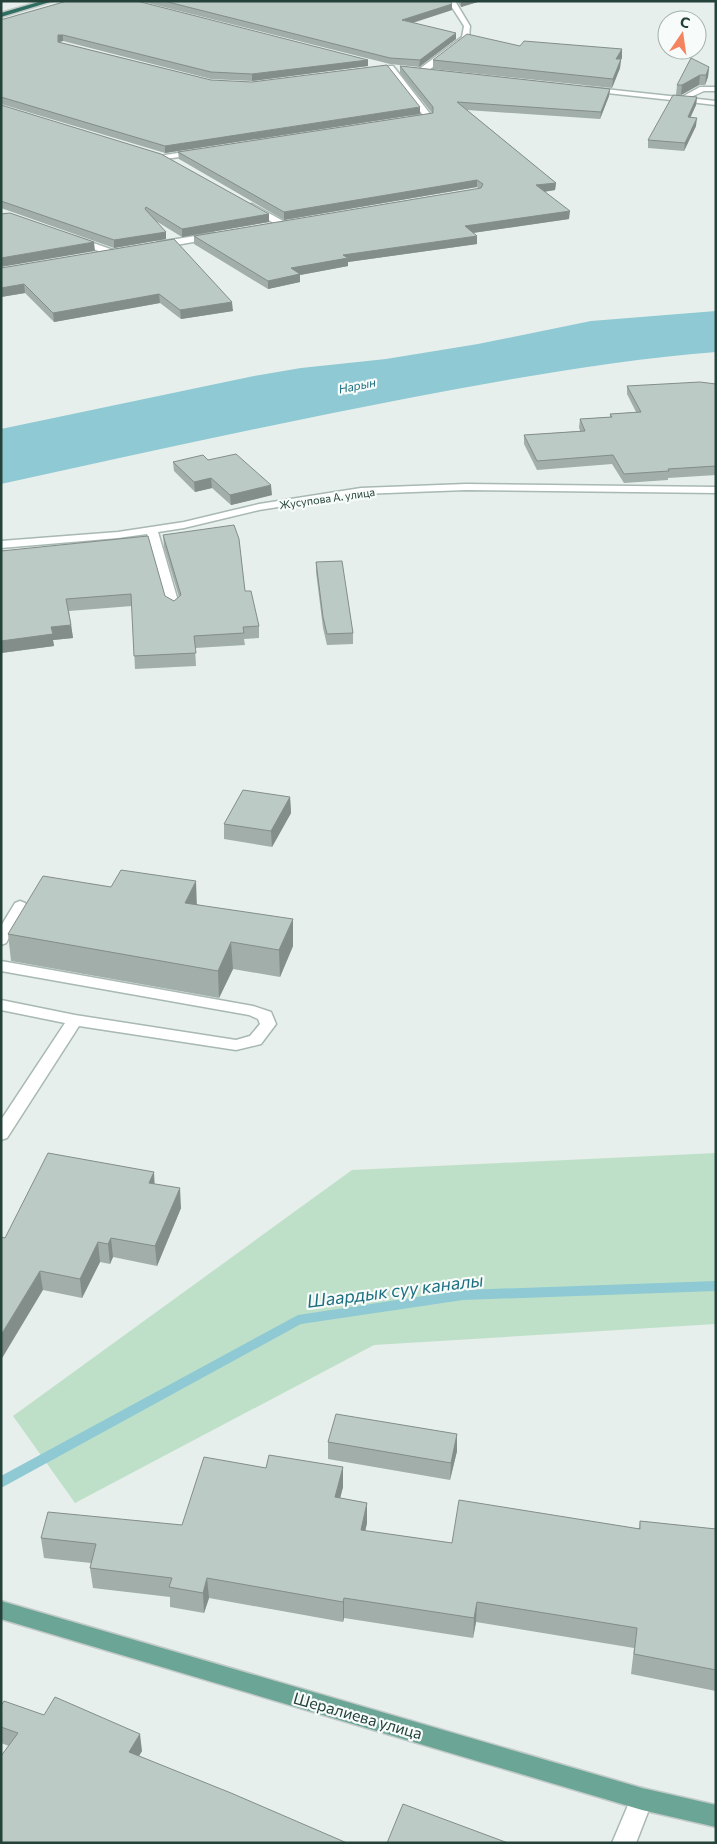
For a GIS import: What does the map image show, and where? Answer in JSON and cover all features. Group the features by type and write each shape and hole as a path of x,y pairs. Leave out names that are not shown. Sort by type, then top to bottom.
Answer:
{"highway":[{"path":"1,16 50,1"}],"main road":[{"name":"Шералиева улица","path":"1,1610 642,1799 716,1816"}],"street":[{"path":"414,71 465,38 467,26 451,1"},
{"path":"370,67 431,73"},
{"path":"390,68 428,117 409,120"},
{"path":"576,88 716,103"},
{"path":"682,99 703,89 716,89"},
{"path":"165,157 204,151"},
{"path":"156,154 182,166"},
{"path":"240,200 282,224"},
{"path":"264,227 292,222"},
{"path":"151,247 226,234"},
{"path":"67,236 118,252 95,256"},
{"name":"Жусупова А. улица","path":"1,545 118,535 152,530 184,525 259,507 361,491 466,487 716,490"},
{"path":"152,530 174,608"},
{"path":"1,940 20,906"},
{"path":"1,966 253,1011 265,1016 268,1024 262,1035 253,1043 236,1045 75,1020 1,1005"},
{"path":"1,1134 75,1020"},
{"path":"624,1843 642,1799"}],"green space":[{"path":"716,1153 716,1324 374,1345 75,1503 13,1416 352,1170"}],"water":[{"name":"Нарын","path":"716,311 716,352 600,365 447,391 256,429 1,484 1,429 254,376 301,368 386,359 478,344 591,321"}],"building":[{"path":"67,1 137,1 368,60 252,74 211,72 63,35 58,35 58,42 211,80 252,82 387,65 420,107 165,146 1,97 1,19"},
{"path":"164,1 450,1 452,4 402,20 456,33 420,60 390,58"},
{"path":"467,34 520,46 524,41 622,49 616,59 621,59 613,79 433,60"},
{"path":"690,60 695,60 709,67 706,75 700,75 682,85 677,85"},
{"path":"400,66 610,89 601,112 457,102 556,183 536,185 570,211 465,226 477,236 343,255 348,258 291,268 300,274 268,281 194,236 481,188 483,184 477,180 284,212 178,152 433,113 433,107"},
{"path":"673,95 697,97 688,117 697,118 685,143 648,140"},
{"path":"1,105 161,154 269,214 182,229 146,207 145,209 166,232 114,240 1,201"},
{"path":"10,213 94,242 1,258 1,214"},
{"path":"174,239 232,302 180,310 159,294 53,313 24,284 1,288 1,268"},
{"path":"700,382 716,384 716,466 624,474 613,455 537,461 524,435 585,431 580,419 612,417 610,414 641,412 627,386"},
{"path":"236,454 271,485 230,495 211,478 194,482 173,462 203,455 208,460"},
{"path":"234,525 239,539 245,591 251,591 259,626 243,627 244,633 194,636 196,653 134,656 131,594 66,599 71,625 51,627 53,634 1,641 1,551 148,536 165,596 174,601 181,595 163,535"},
{"path":"342,561 353,633 327,634 316,562"},
{"path":"243,790 290,797 271,831 224,824"},
{"path":"121,870 196,881 185,903 293,919 279,950 231,942 218,971 8,934 43,876 111,887"},
{"path":"48,1153 154,1172 149,1183 180,1188 155,1246 111,1238 108,1244 98,1242 80,1279 40,1271 1,1335 1,1237 5,1238"},
{"path":"336,1414 457,1434 451,1463 328,1442"},
{"path":"269,1455 343,1467 335,1497 367,1503 361,1530 452,1543 459,1500 640,1529 640,1521 716,1529 716,1670 634,1654 637,1628 477,1602 474,1618 344,1598 343,1602 207,1578 203,1593 169,1587 172,1578 90,1568 96,1544 41,1538 48,1512 182,1525 204,1457 266,1468"},
{"path":"55,1697 140,1734 129,1752 347,1843 1,1843 1,1756 18,1733 1,1727 1,1706 4,1701 44,1715"},
{"path":"403,1804 508,1843 387,1843"}],"waterway":[{"name":"Шаардык суу каналы","path":"1,1483 298,1320 463,1295 716,1286"}]}
